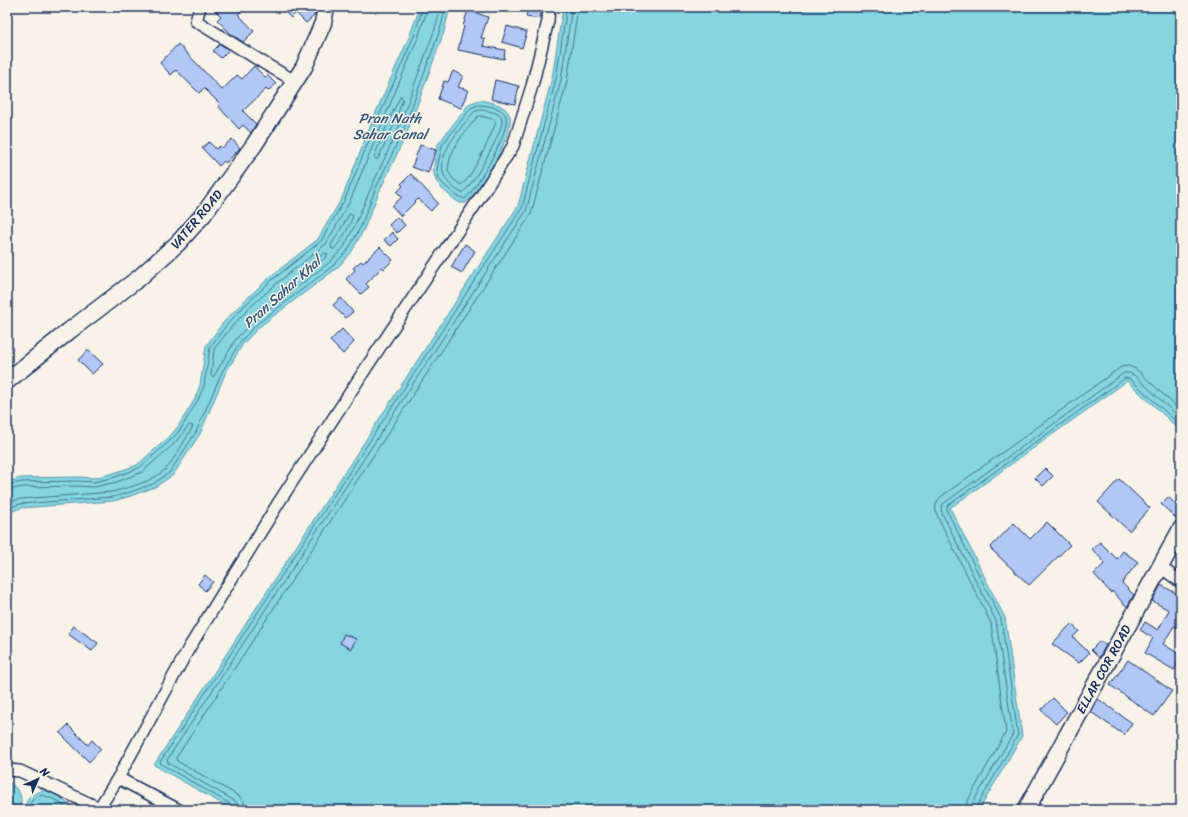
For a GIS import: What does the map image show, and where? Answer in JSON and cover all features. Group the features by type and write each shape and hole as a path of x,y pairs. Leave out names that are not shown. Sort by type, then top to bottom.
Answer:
{"street":[{"path":"200,7 196,21 295,81"},
{"name":"VATER ROAD","path":"7,381 69,330 139,278 178,244 203,215 254,145 304,67 323,23 326,7"},
{"path":"7,770 20,771 99,809 118,778 189,648 279,502 368,365 482,196 513,146 532,86 548,22 549,7"},
{"name":"ELLAR COR ROAD","path":"1026,810 1159,566 1181,529"},
{"path":"1159,566 1181,582"},
{"path":"118,778 179,810"}],"water":[{"name":"Pran Nath Sahar Canal","path":"420,7 450,7 444,32 407,133 379,192 364,229 351,253 337,268 259,327 243,344 225,374 200,434 173,475 155,487 113,501 21,508 7,513 7,482 21,478 94,478 114,473 137,465 177,428 195,399 200,385 206,346 222,324 242,303 270,277 318,239 342,198 376,112 410,35"},
{"path":"563,7 1181,7 1181,431 1127,381 950,508 1005,618 1022,736 979,810 233,810 154,765 518,206 552,78"},
{"path":"479,100 500,105 506,110 509,114 510,122 508,133 503,146 488,174 466,203 460,203 442,189 436,181 433,169 438,144 469,104"},
{"path":"7,780 17,789 21,796 18,810 7,810"},
{"path":"43,790 60,798 74,810 22,810 30,796"}],"building":[{"path":"211,7 245,7 238,14 254,31 243,42 231,34 217,20 221,16"},
{"path":"280,7 307,7 315,15 306,23 296,13 291,18"},
{"path":"528,7 542,8 540,19 526,17"},
{"path":"468,10 488,17 481,38 485,39 483,46 505,50 504,59 458,50"},
{"path":"507,26 527,32 522,48 502,42"},
{"path":"178,44 222,90 237,75 242,79 254,66 265,77 267,75 276,84 268,91 266,89 243,111 256,124 251,133 243,125 239,129 218,106 220,104 204,88 199,93 176,70 171,75 160,63"},
{"path":"220,44 229,50 221,58 213,51"},
{"path":"453,71 463,76 458,87 468,90 461,108 438,99 444,81 448,82"},
{"path":"495,80 519,86 515,104 491,99"},
{"path":"232,139 240,148 226,163 224,161 219,166 202,148 209,142 216,149 220,146 222,148"},
{"path":"420,145 436,150 428,173 412,167"},
{"path":"411,174 438,203 431,211 418,199 401,216 392,206 402,197 397,192 403,186 401,184"},
{"path":"397,217 405,225 397,233 389,225"},
{"path":"392,232 398,239 391,246 384,240"},
{"path":"465,244 475,251 462,273 451,267"},
{"path":"380,247 393,260 384,269 382,267 366,284 369,287 361,294 346,279 355,270 353,268 361,261 363,263"},
{"path":"341,298 353,312 345,318 333,305"},
{"path":"342,329 354,342 343,354 330,341"},
{"path":"88,350 103,364 92,374 78,360"},
{"path":"1045,468 1053,476 1043,486 1035,478"},
{"path":"1119,479 1150,508 1129,531 1098,502"},
{"path":"1168,497 1181,509 1181,520 1178,520 1161,504"},
{"path":"1047,522 1070,545 1029,585 990,548 1014,523 1030,539"},
{"path":"1100,542 1117,559 1123,551 1138,562 1122,583 1134,595 1127,607 1112,591 1111,593 1094,574 1105,563 1092,549"},
{"path":"205,575 213,582 205,591 198,584"},
{"path":"1161,585 1181,596 1181,630 1174,626 1163,644 1181,655 1181,658 1174,670 1145,653 1153,638 1140,630 1145,622 1158,630 1169,610 1152,601"},
{"path":"1071,624 1079,631 1073,637 1089,653 1079,663 1052,644"},
{"path":"74,626 98,643 92,651 68,634"},
{"path":"344,634 356,639 351,649 340,643"},
{"path":"1100,641 1106,645 1099,658 1091,650"},
{"path":"1128,660 1172,691 1154,716 1110,685"},
{"path":"1053,698 1067,712 1056,724 1041,710"},
{"path":"1098,699 1132,723 1124,735 1091,712"},
{"path":"68,725 88,745 92,740 101,749 89,762 60,733"}],"water label":[{"name":"Pran Sahar Khal","path":"282,292"}]}
